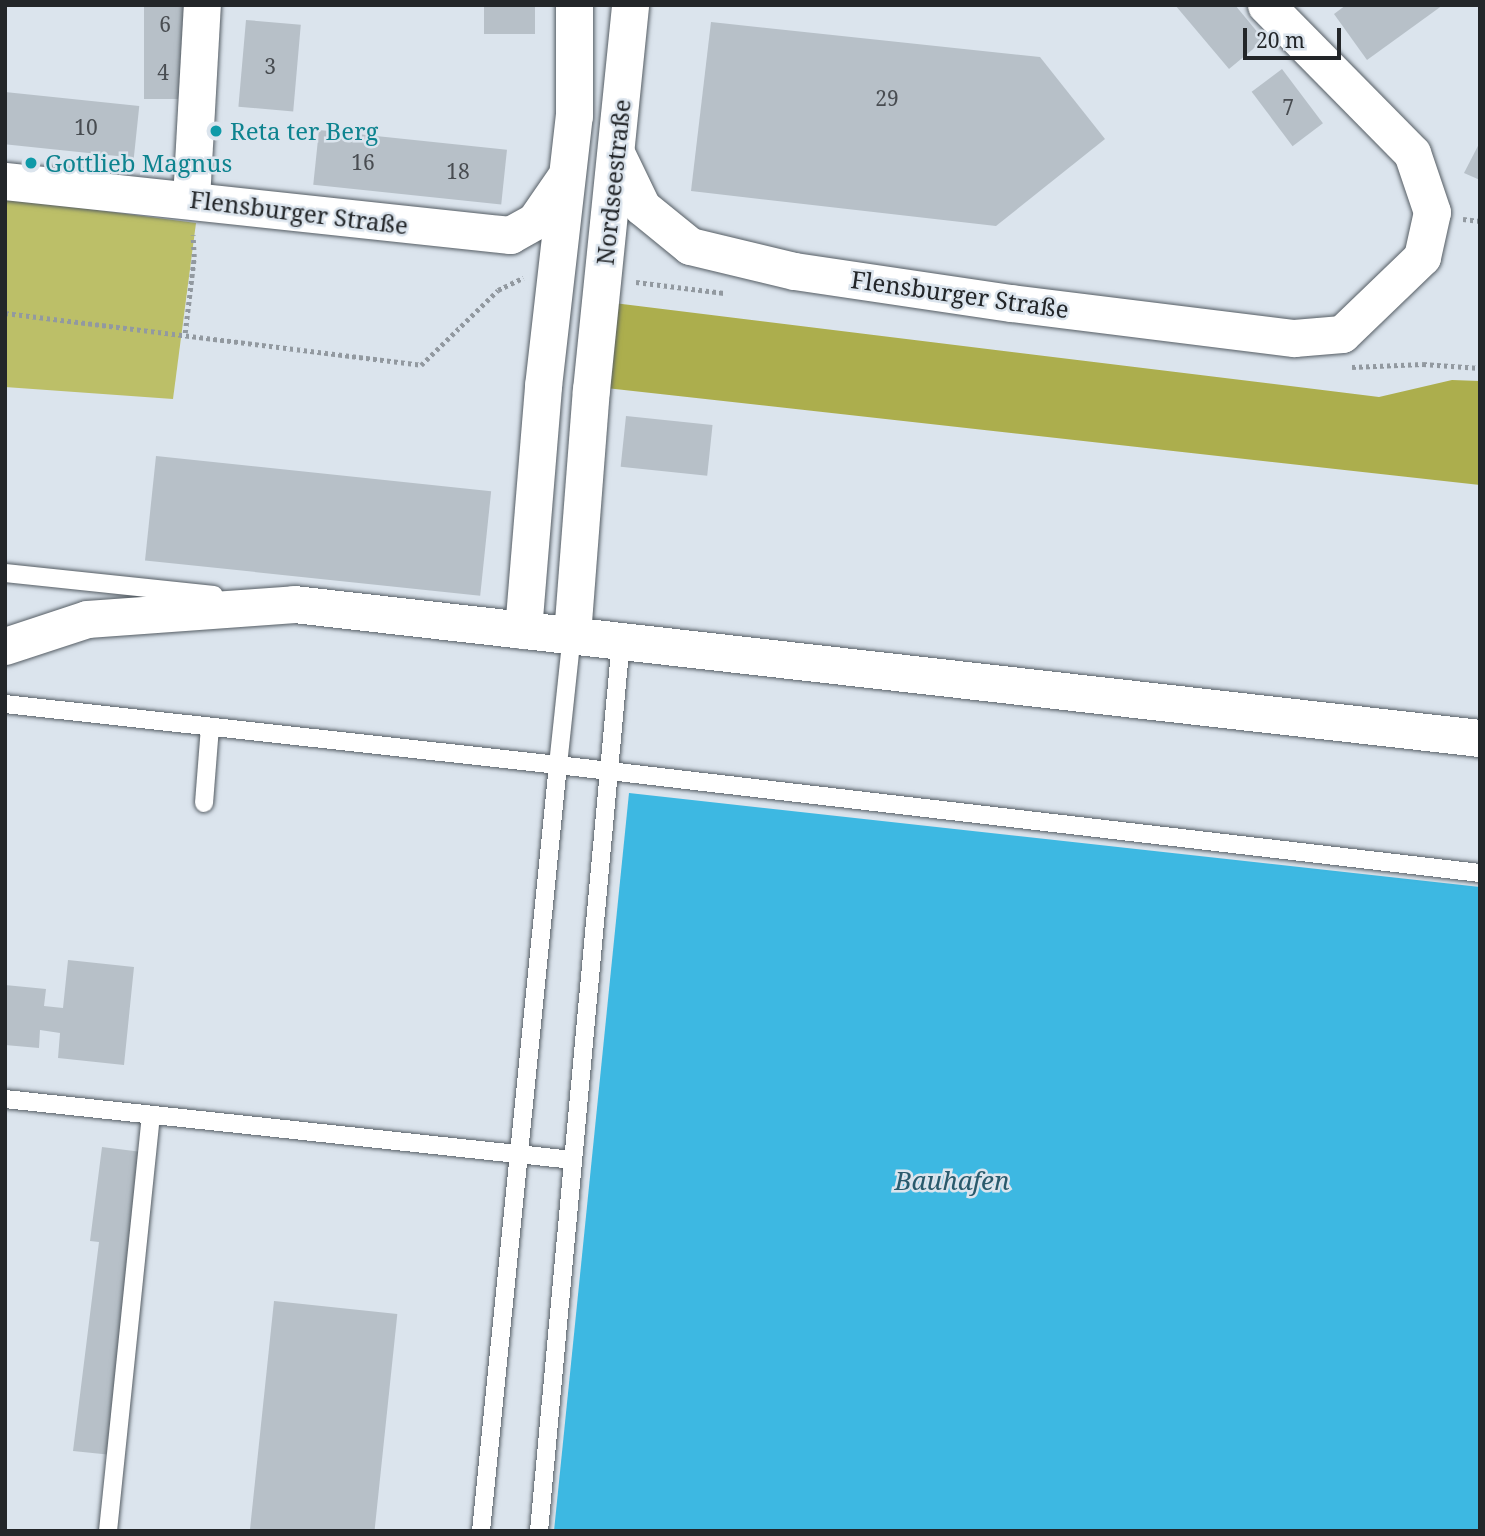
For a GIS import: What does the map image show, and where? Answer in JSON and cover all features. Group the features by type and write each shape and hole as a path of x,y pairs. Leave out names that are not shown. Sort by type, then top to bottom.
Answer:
{"street":[{"path":"191,199 202,5"},
{"name":"Nordseestraße","path":"523,630 544,371 574,116 574,5"},
{"name":"Nordseestraße","path":"572,635 593,374 631,5"},
{"name":"Flensburger Straße","path":"616,153 642,207 690,246 729,256 793,271 1294,338 1342,334 1422,257 1432,212 1412,153 1266,5"},
{"name":"Flensburger Straße","path":"5,181 510,235 535,221 566,176"},
{"path":"544,371 593,374"},
{"path":"5,646 88,619 294,604 1480,737"}],"lane":[{"path":"5,573 294,604"},
{"path":"481,1531 572,635"},
{"path":"539,1531 621,640"},
{"path":"5,704 558,765 1480,873"},
{"path":"204,803 210,727"},
{"path":"5,1099 573,1160"},
{"path":"108,1531 151,1115"}],"path":[{"path":"185,333 194,257 191,199"},
{"path":"5,313 185,333 421,365 498,290 518,279 555,272"},
{"path":"603,278 656,285"},
{"path":"1363,369 1423,364 1480,368"}],"green space":[{"path":"5,198 196,223 173,399 5,387"}],"shaded area":[{"path":"614,303 1379,397 1452,380 1480,381 1480,485 606,388"}],"water":[{"name":"Bauhafen","path":"629,793 1480,887 1480,1531 554,1531"}],"building":[{"path":"144,5 188,5 188,99 144,99"},
{"path":"484,5 535,5 535,34 484,34"},
{"path":"1175,5 1235,5 1264,40 1229,69"},
{"path":"1346,5 1443,5 1367,60 1334,14"},
{"path":"246,20 301,25 293,111 238,107"},
{"path":"711,22 1040,57 1105,139 996,226 691,191"},
{"path":"1282,69 1323,123 1293,146 1252,92"},
{"path":"5,92 139,106 134,158 5,144"},
{"path":"319,130 507,150 501,204 313,185"},
{"path":"1480,142 1480,180 1464,173"},
{"path":"626,416 713,425 707,476 621,467"},
{"path":"156,456 491,491 480,596 145,560"},
{"path":"68,960 134,967 124,1065 58,1058 60,1033 40,1030 39,1048 5,1045 5,985 46,989 44,1006 63,1008"},
{"path":"102,1147 150,1153 112,1455 73,1451 99,1242 90,1241"},
{"path":"274,1301 397,1314 375,1531 250,1531"}],"place":[{"name":"Reta ter Berg","path":"216,131"},
{"name":"Gottlieb Magnus","path":"31,163"}]}
